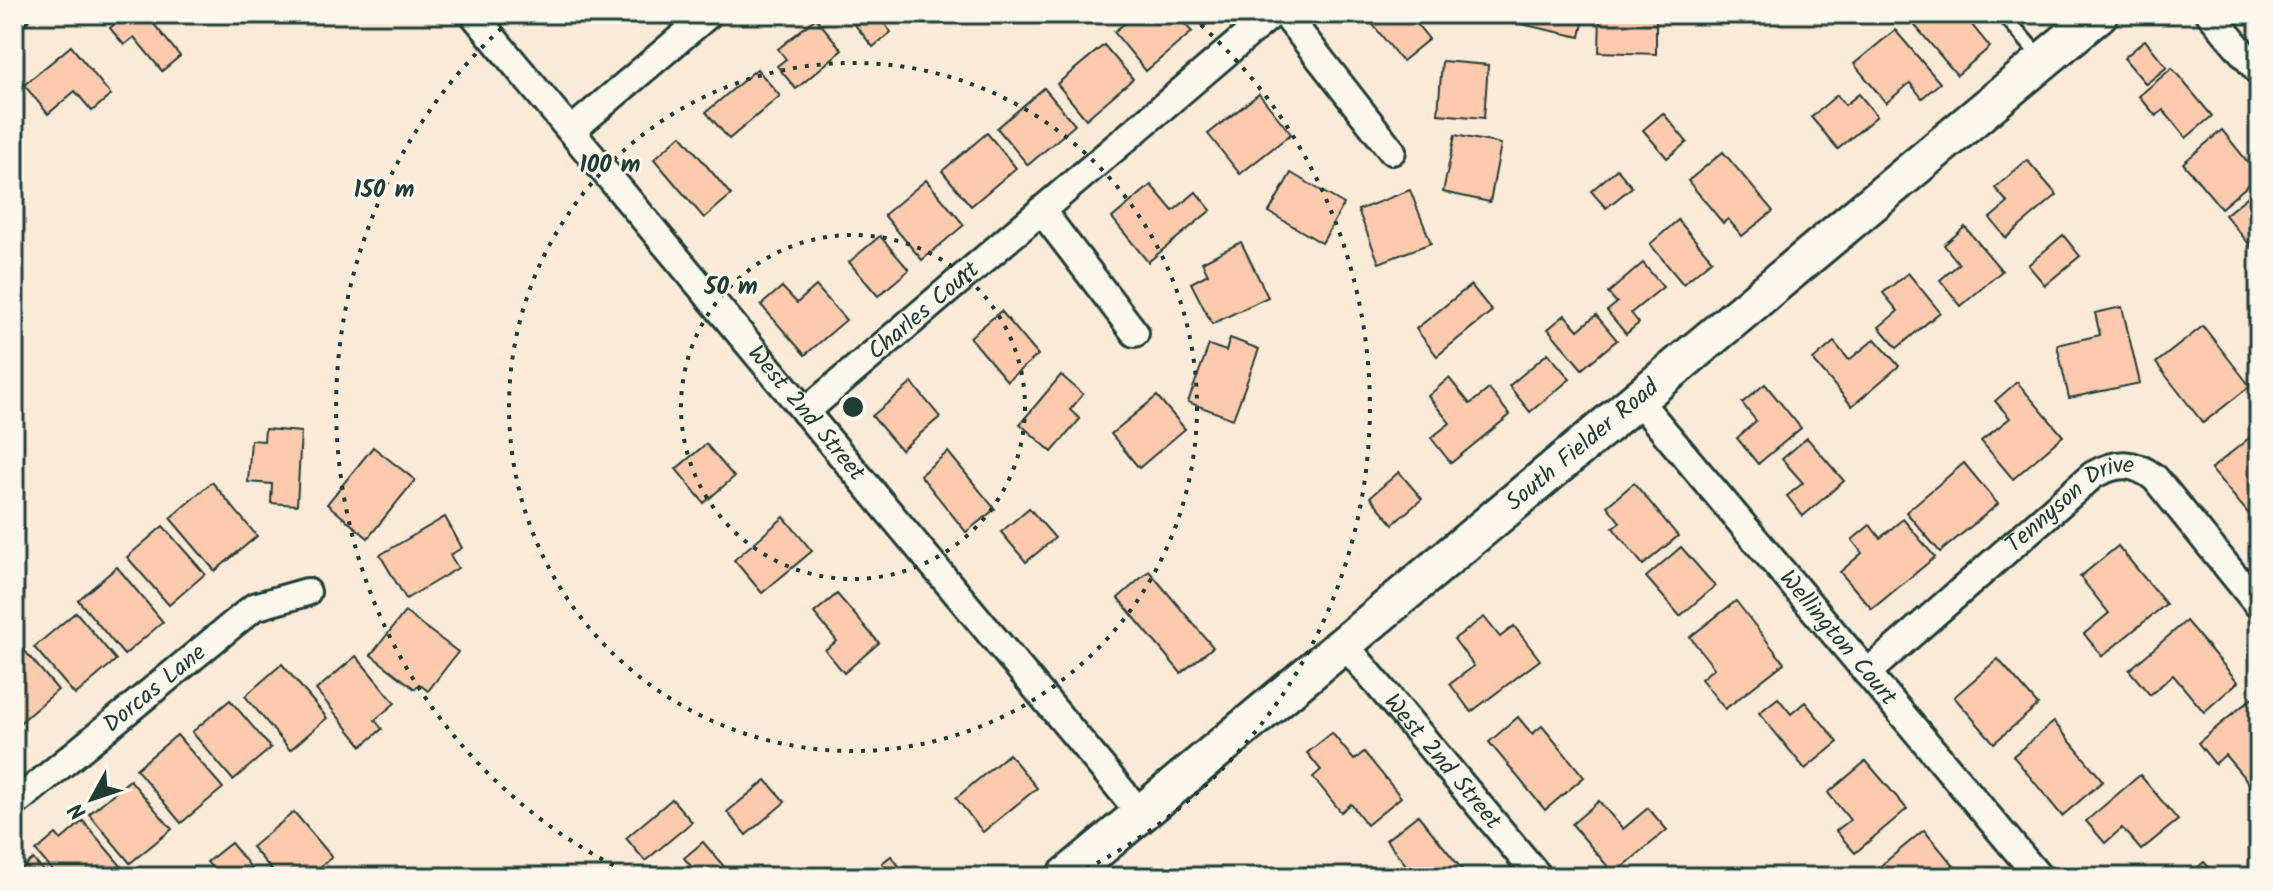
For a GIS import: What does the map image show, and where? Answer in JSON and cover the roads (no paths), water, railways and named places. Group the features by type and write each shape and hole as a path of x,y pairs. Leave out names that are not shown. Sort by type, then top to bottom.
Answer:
{"main road":[{"name":"South Fielder Road","path":"1065,877 2099,14"}],"street":[{"name":"West 2nd Street","path":"473,14 1141,814"},
{"path":"571,131 709,14"},
{"name":"Charles Court","path":"805,412 1272,14"},
{"path":"1285,14 1392,151"},
{"path":"2210,14 2259,72"},
{"path":"1041,210 1135,333"},
{"name":"Wellington Court","path":"1637,399 2039,877"},
{"name":"Tennyson Drive","path":"1867,673 2093,475 2111,466 2142,468 2155,478 2259,606"},
{"name":"Dorcas Lane","path":"14,804 254,607 307,592"},
{"name":"West 2nd Street","path":"1345,645 1539,877"}],"lane":[{"path":"2003,14 2043,61"}]}
